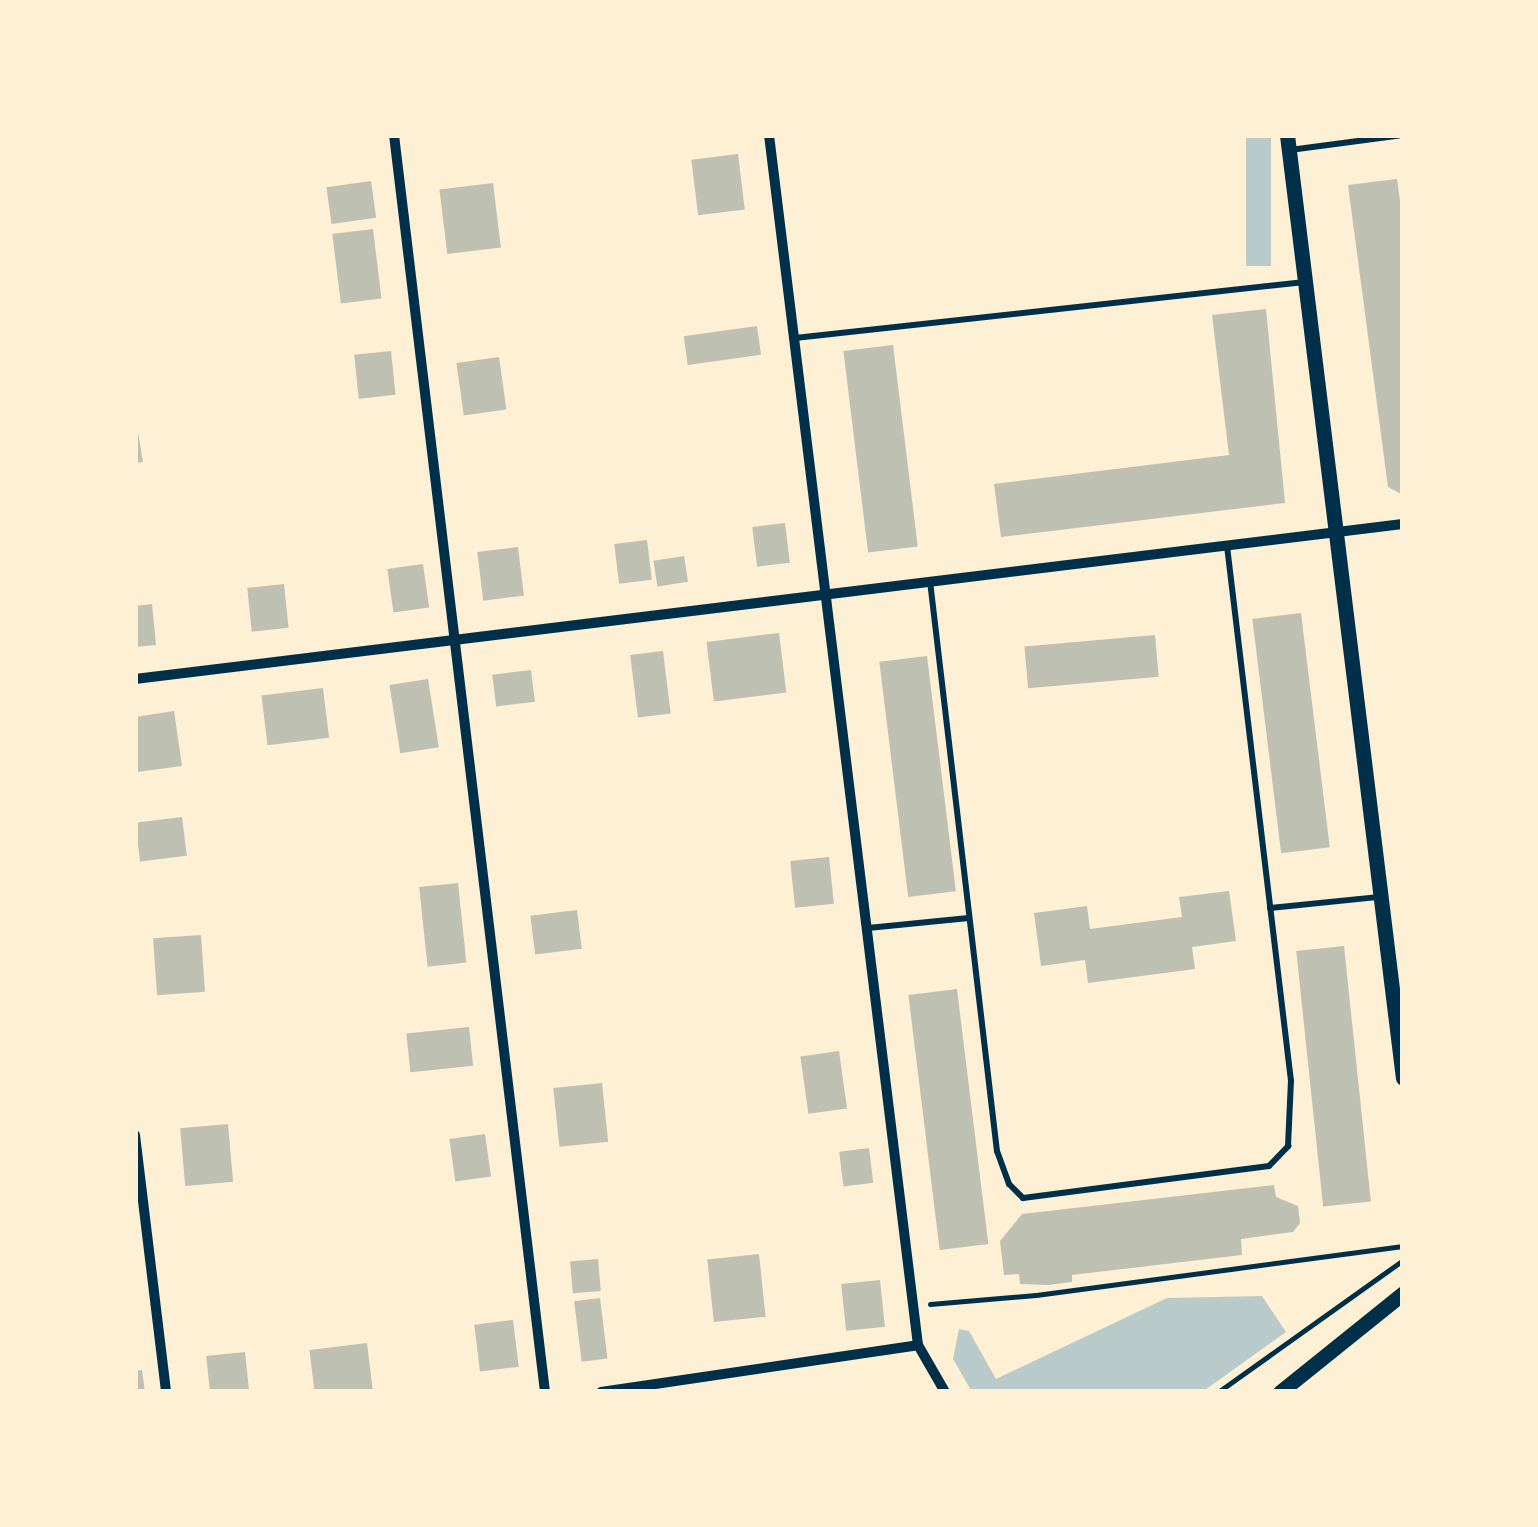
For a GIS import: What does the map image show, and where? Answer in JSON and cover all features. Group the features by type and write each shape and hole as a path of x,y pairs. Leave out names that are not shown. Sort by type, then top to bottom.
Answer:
{"street":[{"path":"394,135 544,1392"},
{"path":"769,135 918,1345 946,1392"},
{"path":"1288,142 1403,1078"},
{"path":"135,679 1403,524"},
{"path":"135,1136 166,1392"},
{"path":"1280,1392 1403,1293"},
{"path":"601,1392 918,1345"}],"lane":[{"path":"1288,142 1403,136"},
{"path":"795,338 1305,282"},
{"path":"930,580 997,1151 1009,1184 1023,1198 1268,1166 1288,1146 1291,1081 1227,544"},
{"path":"1270,908 1379,896"},
{"path":"868,928 970,918"}],"path":[{"path":"914,1305 1036,1295 1403,1246"},
{"path":"1218,1392 1403,1260"}],"shaded area":[{"path":"1246,135 1271,135 1271,266 1246,266"},
{"path":"1262,1296 1286,1332 1202,1392 972,1392 953,1359 959,1329 969,1331 996,1379 1167,1298"}],"building":[{"path":"738,154 745,210 698,215 691,160"},
{"path":"1397,179 1403,223 1403,495 1388,487 1348,185"},
{"path":"371,181 376,218 332,224 326,187"},
{"path":"493,183 501,248 447,254 439,190"},
{"path":"373,229 382,298 341,303 332,234"},
{"path":"1266,309 1285,503 1001,537 994,484 1229,455 1212,315"},
{"path":"757,326 761,355 688,365 684,336"},
{"path":"893,345 918,546 868,553 843,351"},
{"path":"391,351 396,395 359,399 354,355"},
{"path":"499,357 506,409 464,415 456,363"},
{"path":"135,414 143,462 135,463"},
{"path":"785,523 790,563 757,567 752,527"},
{"path":"647,540 652,580 619,584 614,544"},
{"path":"518,547 524,596 483,601 477,552"},
{"path":"684,556 688,582 657,587 653,561"},
{"path":"423,564 429,608 393,613 387,569"},
{"path":"284,584 289,628 252,632 247,588"},
{"path":"152,604 156,645 135,647 135,606"},
{"path":"1301,613 1330,847 1281,853 1252,619"},
{"path":"779,633 786,693 714,701 707,642"},
{"path":"1155,635 1159,677 1028,688 1024,646"},
{"path":"663,651 671,714 638,718 630,655"},
{"path":"927,656 956,891 908,897 879,662"},
{"path":"531,670 535,702 496,707 492,675"},
{"path":"428,679 439,747 400,753 389,685"},
{"path":"323,688 329,738 268,745 261,696"},
{"path":"174,711 182,766 137,772 135,717"},
{"path":"182,817 187,856 140,861 135,823"},
{"path":"829,857 834,904 795,908 790,861"},
{"path":"458,883 466,963 428,967 419,887"},
{"path":"1229,891 1236,941 1192,947 1195,969 1088,983 1085,960 1041,966 1034,913 1087,906 1090,929 1182,917 1179,897"},
{"path":"577,910 582,949 535,954 530,916"},
{"path":"201,935 205,992 157,995 153,938"},
{"path":"1344,946 1371,1202 1323,1207 1296,951"},
{"path":"957,989 988,1244 940,1250 908,995"},
{"path":"469,1027 473,1066 410,1072 406,1034"},
{"path":"839,1051 847,1108 808,1114 800,1056"},
{"path":"602,1083 608,1142 559,1147 553,1088"},
{"path":"228,1124 233,1182 185,1186 180,1128"},
{"path":"485,1134 491,1177 455,1182 449,1139"},
{"path":"869,1148 873,1183 843,1186 839,1152"},
{"path":"1274,1185 1276,1197 1298,1206 1300,1223 1293,1232 1241,1239 1242,1255 1072,1275 1072,1282 1048,1285 1020,1284 1019,1274 1004,1275 1000,1241 1022,1214"},
{"path":"759,1254 766,1317 714,1322 707,1259"},
{"path":"598,1259 601,1291 573,1293 570,1261"},
{"path":"880,1280 885,1327 846,1331 841,1284"},
{"path":"600,1298 607,1359 582,1362 574,1301"},
{"path":"513,1320 519,1367 480,1371 474,1325"},
{"path":"367,1343 373,1391 315,1392 309,1350"},
{"path":"245,1352 249,1392 210,1392 206,1356"},
{"path":"142,1370 145,1392 135,1392 135,1371"}]}
